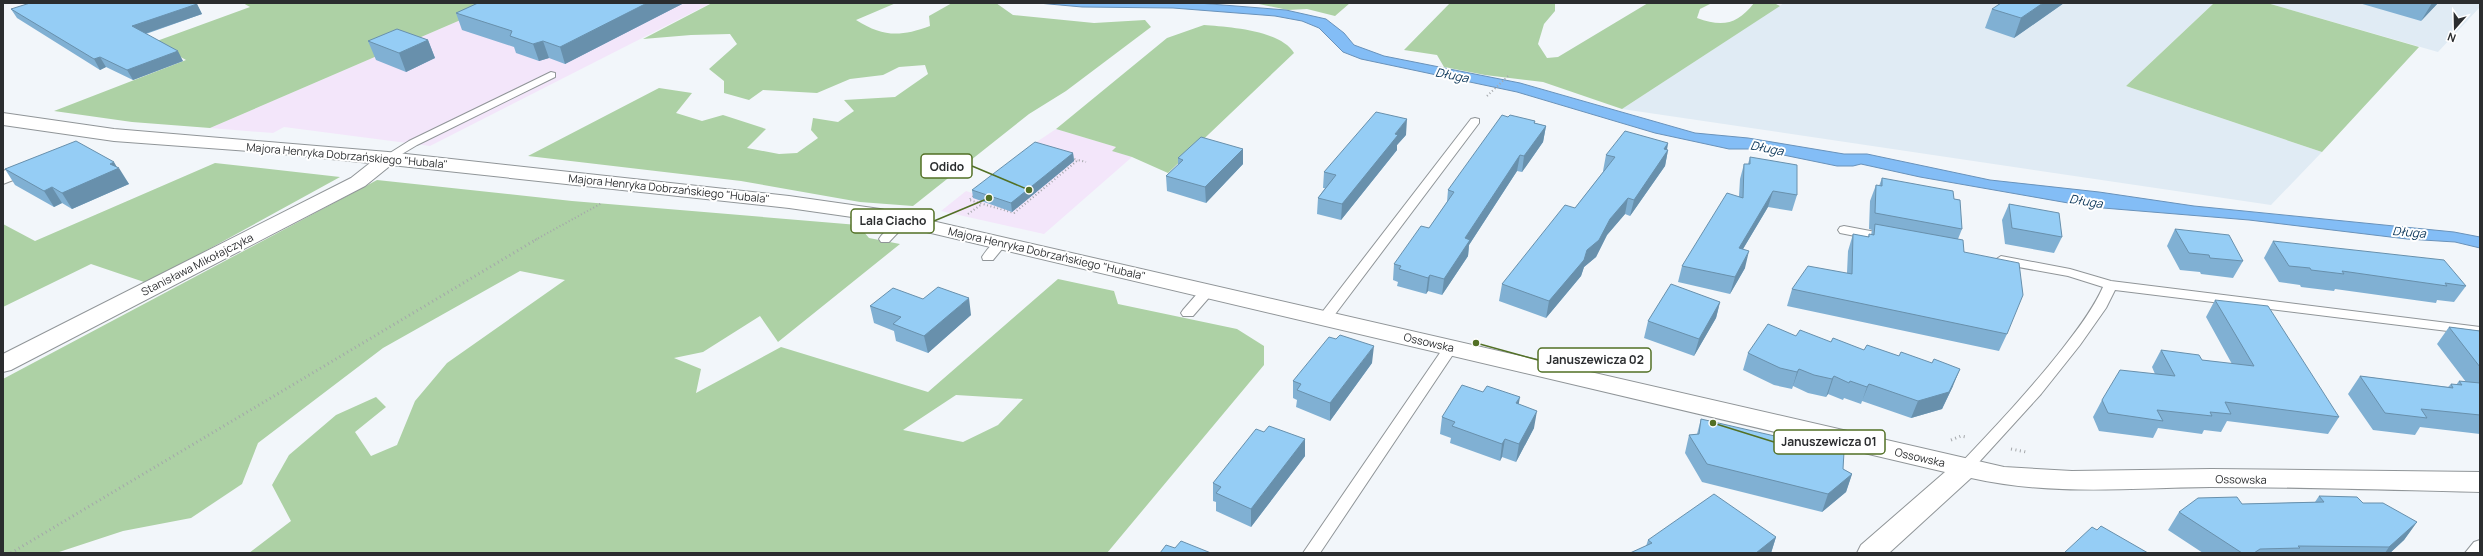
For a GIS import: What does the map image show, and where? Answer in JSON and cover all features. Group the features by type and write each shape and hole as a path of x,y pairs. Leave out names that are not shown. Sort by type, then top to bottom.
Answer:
{"street":[{"name":"Majora Henryka Dobrzańskiego \"Hubala\"","path":"3,120 94,133 388,158 802,203 904,220 994,250 1208,290 1325,318"},
{"path":"73,147 94,133"},
{"path":"3,178 52,158"},
{"name":"Stanisława Mikołajczyka","path":"3,364 358,182 388,158"},
{"name":"Ossowska","path":"1325,318 2004,476 2050,481 2211,478 2480,482"},
{"path":"1871,553 1938,495 1965,468"}],"lane":[{"path":"388,158 551,75"},
{"path":"1325,318 1476,121"},
{"path":"885,239 904,220"},
{"path":"1844,230 1899,240"},
{"path":"1992,258 2070,273 2110,285 2480,331"},
{"path":"1965,468 2015,417 2049,377 2104,301 2110,285"},
{"path":"1188,313 1208,290"},
{"path":"1311,553 1451,347"},
{"path":"2473,553 2480,546"}],"path":[{"path":"1487,96 1508,76"},
{"path":"1064,156 1086,162"},
{"path":"981,190 969,200 1014,213 1078,160"},
{"path":"11,553 131,480 369,341 519,249 595,208 623,183"},
{"path":"966,216 982,204"}],"shaded area":[{"path":"500,3 711,3 430,146 284,127 273,133 210,128"},
{"path":"1784,3 2214,3 2126,86 2322,152 2271,205 1622,109"},
{"path":"2267,3 2480,3 2480,7 2438,52"},
{"path":"1056,129 1116,147 1113,151 1132,157 1044,234 941,211 966,191 972,193 1035,143"}],"green space":[{"path":"243,3 500,3 210,128 132,122 54,111 186,60 154,42 250,7"},
{"path":"712,3 896,3 856,20 875,30 892,34 910,32 930,26 929,16 952,3 996,3 1013,15 1094,23 1145,20 1151,27 1066,91 1029,114 913,206 860,202 741,181 528,156 659,88 692,93 676,113 702,121 723,115 766,129 747,148 779,154 797,153 818,138 811,130 813,118 838,122 854,111 844,100 895,97 928,74 925,65 899,67 883,75 850,79 817,93 763,90 749,100 724,93 724,81 709,69 737,44 730,34 691,35 643,39"},
{"path":"1254,3 1350,3 1335,16 1307,9 1288,10"},
{"path":"1450,3 1555,3 1555,11 1544,24 1538,44 1547,58 1558,57 1648,3 1712,3 1700,9 1697,18 1714,23 1735,20 1748,10 1754,3 1774,3 1780,6 1622,109 1543,82 1485,75 1444,67 1437,55 1404,50"},
{"path":"2214,3 2267,3 2419,47 2322,152 2126,86"},
{"path":"1204,25 1253,31 1266,35 1278,39 1287,45 1294,53 1168,173 1132,157 1112,151 1116,147 1056,129 1167,38"},
{"path":"215,163 340,177 147,283 91,264 3,307 3,224 35,241"},
{"path":"377,180 572,201 858,225 869,238 900,244 778,342 760,316 703,352 674,358 701,369 696,393 781,347 928,392 1058,279 1114,291 1118,304 1237,329 1264,346 1264,365 1107,553 249,553 291,521 272,485 289,455 336,415 376,397 386,407 355,432 371,456 397,445 415,401 447,363 565,280 520,271 383,348 258,443 242,484 191,518 123,531 56,553 3,553 3,379","holes":["956,395 1023,399 998,425 963,442 903,430"]}],"water":[{"name":"Długa","path":"1038,3 1198,3 1286,10 1326,19 1344,33 1354,45 1384,56 1520,83 1695,133 1748,138 1844,154 1867,154 1990,180 2099,192 2194,206 2454,232 2480,237 2480,248 2455,242 2407,239 2249,220 2091,207 1920,177 1861,164 1853,166 1837,166 1754,149 1729,149 1655,133 1517,92 1361,59 1343,52 1319,28 1302,21 1275,16 1173,8 1082,7"}],"building":[{"path":"30,3 197,4 132,26 178,51 127,70 100,57 94,59 11,9"},
{"path":"478,3 647,3 560,47 543,41 533,44 510,36 512,31 456,13"},
{"path":"2001,3 2043,3 2021,18 1992,9"},
{"path":"397,29 428,40 399,53 368,41"},
{"path":"1376,112 1407,119 1395,134 1398,135 1342,204 1318,198 1336,175 1324,172"},
{"path":"1502,115 1508,117 1510,115 1535,121 1534,123 1546,126 1524,156 1520,155 1465,238 1470,240 1444,279 1430,275 1428,278 1399,269 1401,266 1394,264 1421,226 1429,228 1454,192 1448,190"},
{"path":"1625,131 1668,143 1664,149 1668,150 1634,200 1628,198 1610,219 1599,240 1587,250 1584,260 1549,301 1502,284 1565,205 1575,208 1615,157 1606,155"},
{"path":"1201,137 1243,149 1205,187 1166,176 1183,160 1178,158"},
{"path":"76,141 114,162 110,164 119,168 62,193 52,187 44,191 5,169"},
{"path":"1035,142 1073,153 1011,203 972,190"},
{"path":"1750,157 1797,165 1797,195 1773,191 1739,248 1749,251 1735,277 1682,266 1727,193 1743,198 1744,164 1750,164"},
{"path":"1882,178 1953,191 1954,199 1960,200 1962,229 1875,213 1876,185 1882,186"},
{"path":"2009,204 2059,213 2062,237 2012,228"},
{"path":"1875,224 1963,240 1964,252 2019,263 2023,295 2007,334 1792,289 1808,266 1852,274 1853,234 1869,237 1869,234 1874,235"},
{"path":"2175,229 2229,235 2243,261 2210,258 2209,255 2189,253"},
{"path":"2273,241 2444,260 2466,286 2445,283 2447,286 2342,271 2344,274 2289,266"},
{"path":"1671,284 1720,302 1699,339 1648,321"},
{"path":"938,287 969,298 924,336 893,324 901,317 870,306 893,288 923,299"},
{"path":"2215,300 2268,306 2339,417 2225,402 2231,414 2210,412 2212,416 2157,410 2163,421 2108,413 2102,400 2120,370 2175,376 2161,350 2199,355 2202,360 2254,366"},
{"path":"1768,324 1796,336 1800,330 1831,342 1833,338 1864,350 1867,345 1899,356 1901,352 1932,363 1934,359 1960,369 1949,392 1918,401 1869,384 1867,387 1850,381 1849,383 1834,376 1832,379 1814,375 1799,369 1797,372 1780,368 1748,353"},
{"path":"2449,327 2480,331 2480,367"},
{"path":"1340,335 1374,346 1330,403 1297,390 1301,384 1293,381 1329,337 1336,339"},
{"path":"2360,376 2453,388 2451,384 2462,385 2459,381 2480,383 2480,415 2421,409 2427,418 2385,413"},
{"path":"1462,385 1483,392 1487,386 1520,397 1516,403 1537,411 1519,444 1505,439 1502,444 1452,426 1455,422 1442,417"},
{"path":"1701,419 1844,452 1843,469 1852,474 1828,494 1707,464 1689,435 1699,434"},
{"path":"1269,426 1305,439 1251,509 1216,493 1221,487 1213,483 1256,429 1264,432"},
{"path":"1714,494 1776,537 1756,553 1630,553 1652,543 1648,540"},
{"path":"2319,496 2357,497 2363,503 2383,503 2417,522 2389,547 2298,546 2300,548 2260,549 2254,553 2242,553 2179,512 2198,498 2237,497 2242,504 2324,502"},
{"path":"2101,526 2148,553 2064,553 2092,527 2097,530"},
{"path":"1181,541 1211,553 1160,553 1166,545 1175,548"}],"place":[{"name":"Odido","path":"1029,190"},
{"name":"Lala Ciacho","path":"989,198"},
{"name":"Januszewicza 02","path":"1476,343"},
{"name":"Januszewicza 01","path":"1713,423"}]}
